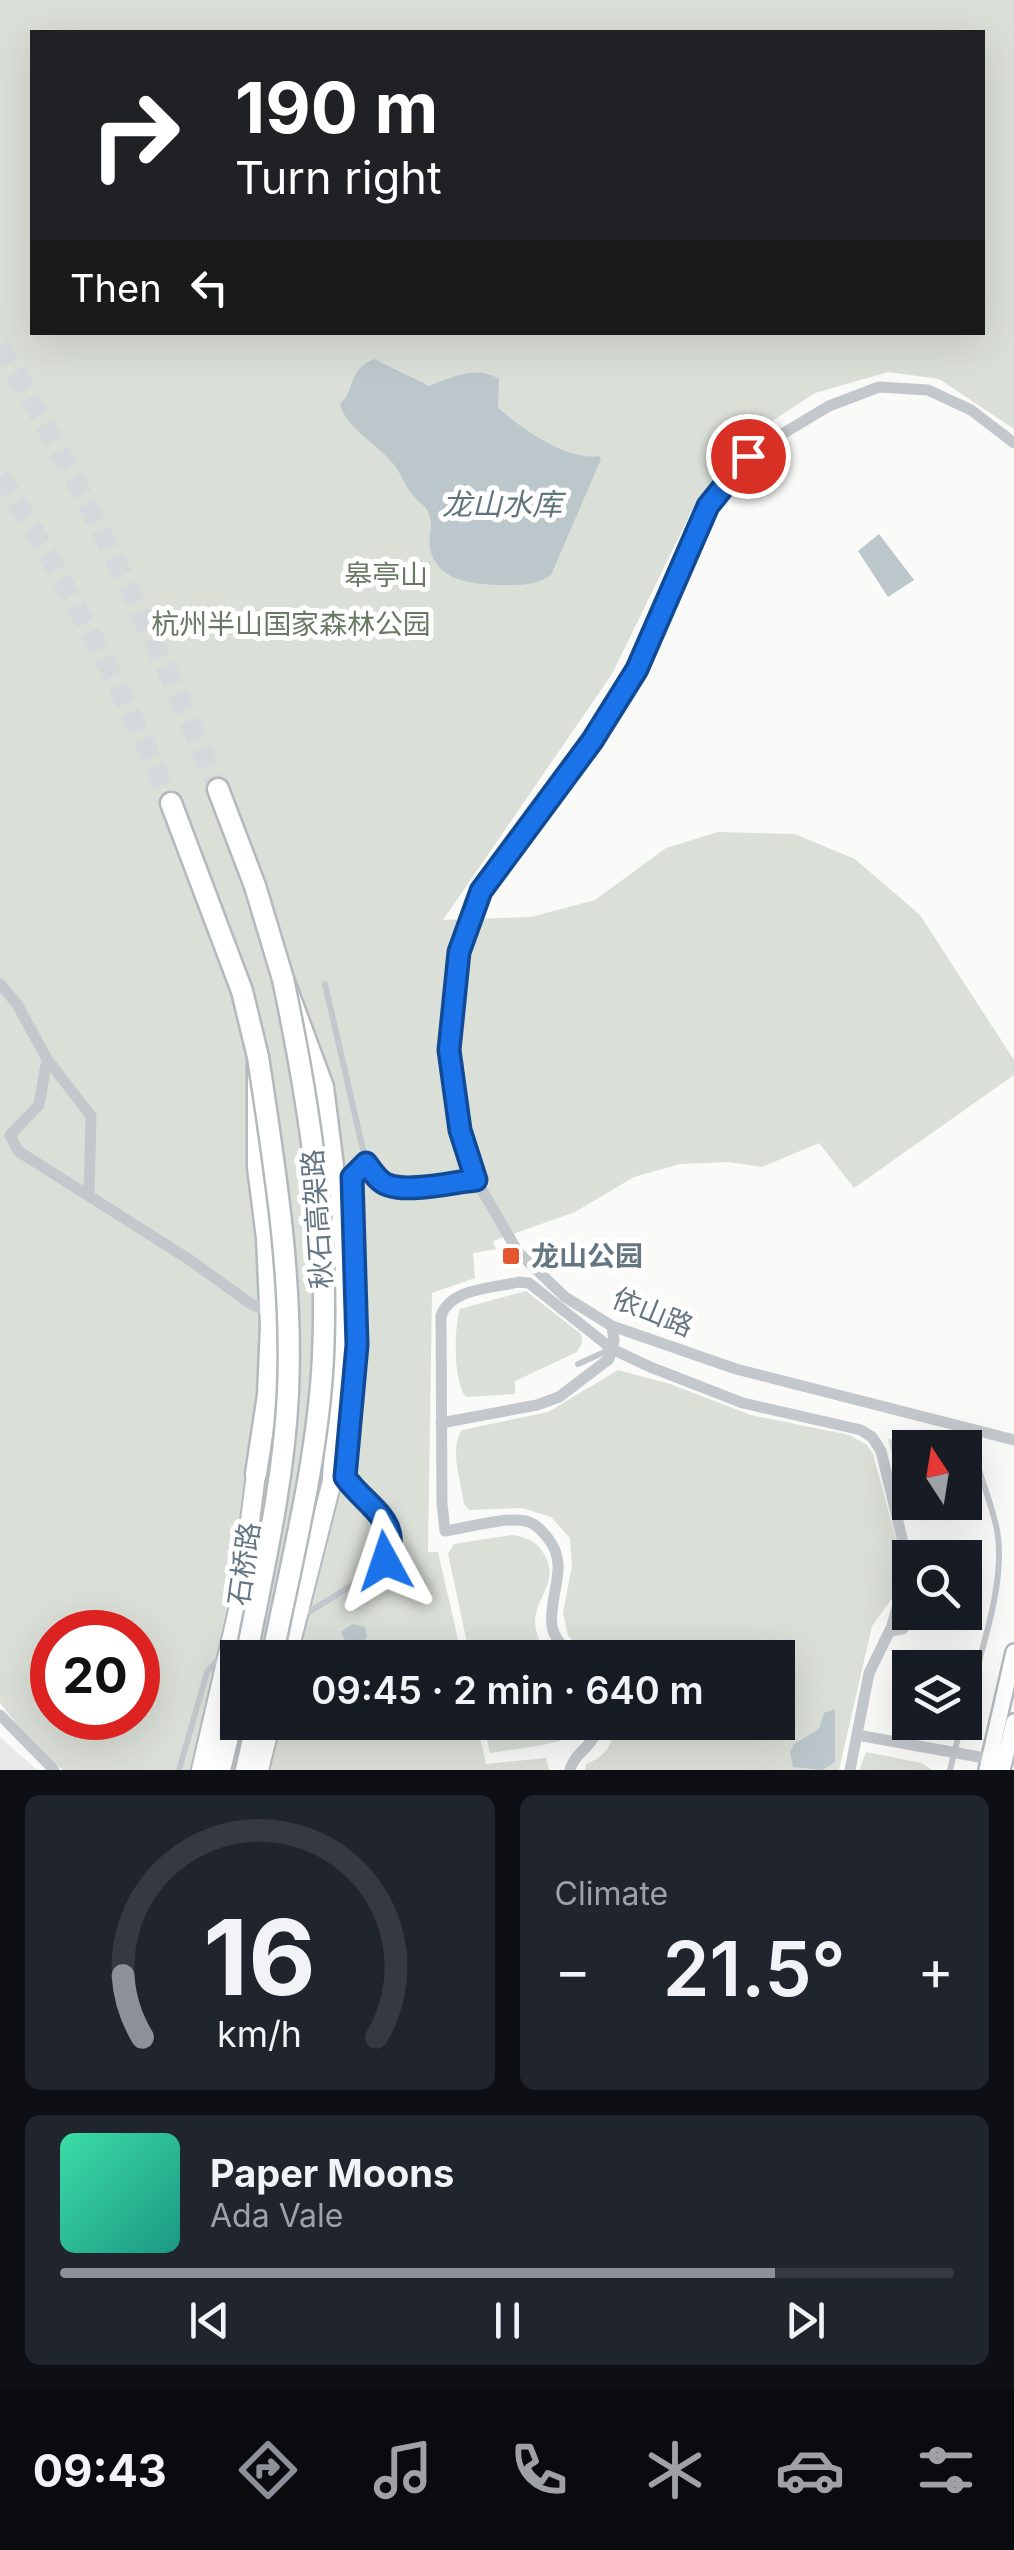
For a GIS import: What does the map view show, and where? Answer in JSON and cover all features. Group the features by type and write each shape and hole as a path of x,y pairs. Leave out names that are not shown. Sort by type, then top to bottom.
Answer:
{"highway":[{"name":"秋石高架路","path":"218,789 255,886 283,979 298,1051 322,1238 323,1360 309,1477 276,1640"},
{"name":"秋石高架路","path":"171,803 242,991 258,1057 284,1256 289,1324 281,1476 249,1640"},
{"path":"283,979 323,1087 344,1254 345,1327 333,1477"},
{"path":"256,1474 268,1395 271,1312 268,1238 258,1167 258,1057"},
{"path":"220,1770 227,1740"},
{"path":"246,1770 253,1740"}],"main road":[{"name":"石桥路","path":"201,1770 239,1606 256,1474"},
{"path":"292,1640 333,1477"},
{"path":"996,1765 1014,1652"},
{"path":"996,1765 1014,1722"},
{"path":"259,1770 266,1740"}],"street":[{"name":"依山路","path":"1014,443 972,410 928,390 880,386 829,406 748,456 708,506 637,669 592,741 481,891 459,952 449,1050 460,1130 476,1180 518,1252 565,1298 612,1326 736,1370 1014,1440"},
{"path":"0,984 17,1004 47,1060 92,1116 89,1194"},
{"path":"47,1060 40,1105 10,1134 18,1151 190,1260 251,1304 271,1312"},
{"path":"558,1640 552,1628 560,1568 546,1535 531,1522 513,1520 445,1531 441,1316 444,1306 454,1297 519,1282 529,1283 612,1349 744,1403 861,1430 872,1437 887,1472 907,1559 906,1578 888,1634 869,1673 850,1770"},
{"path":"441,1423 538,1405 559,1397 609,1359 612,1326"},
{"path":"0,1715 54,1770"},
{"path":"858,1736 955,1752 996,1765"},
{"path":"570,1770 574,1758 592,1740"}],"lane":[{"path":"325,984 366,1163 378,1180 388,1186 405,1187 476,1180"},
{"path":"309,1612 385,1561 392,1546 390,1526 345,1477 357,1345 352,1177 366,1163"},
{"path":"578,1364 612,1349"},
{"path":"981,1650 994,1598 998,1546 997,1528 982,1480"},
{"path":"888,1634 905,1630"},
{"path":"180,1770 206,1672 217,1661"},
{"path":"950,1770 958,1740"}],"shaded area":[{"path":"0,1737 37,1770 0,1770"}],"green space":[{"name":"杭州半山国家森林公园","path":"0,0 1014,0 1014,429 939,379 888,372 815,393 740,442 695,504 612,674 443,920 531,917 595,900 666,848 718,832 795,834 855,859 920,915 1014,1060 1014,1075 854,1188 819,1143 762,1167 728,1162 680,1164 634,1177 575,1212 493,1241 496,1249 473,1253 475,1278 432,1293 428,1552 438,1552 458,1640 220,1640 220,1740 481,1740 486,1764 546,1758 549,1770 63,1770 34,1746 0,1703"},
{"path":"526,1291 581,1334 577,1352 515,1381 515,1394 466,1397 456,1355 460,1309"},
{"path":"618,1370 670,1384 751,1415 850,1435 867,1445 873,1454 896,1540 892,1540 892,1598 872,1626 839,1770 585,1770 586,1764 599,1757 612,1740 795,1740 795,1640 572,1640 563,1613 572,1566 570,1538 551,1517 522,1508 469,1510 464,1504 456,1456 462,1430 548,1412"},
{"path":"512,1535 526,1538 541,1550 550,1572 535,1621 540,1640 466,1640 448,1554 454,1544"},
{"path":"487,1740 560,1740 530,1747 490,1753"},
{"path":"866,1752 922,1763 932,1770 859,1770"}],"water":[{"name":"龙山水库","path":"374,359 429,386 464,374 490,375 499,379 498,408 519,425 559,448 599,456 551,575 526,584 489,584 467,582 440,568 430,548 431,521 427,510 389,459 349,421 340,404 356,374"},
{"path":"879,534 914,580 888,597 858,551"},
{"path":"352,1624 365,1627 367,1637 345,1640 341,1632"},
{"path":"835,1709 835,1762 823,1770 793,1767 790,1752 794,1744 819,1729 824,1713"}],"tunnel":[{"path":"0,346 117,563 218,789"},
{"path":"0,476 92,636 171,803"}],"place":[{"name":"龙山公园","path":"511,1256"}],"route":[{"path":"385,1561 392,1546 390,1526 345,1477 357,1345 352,1177 366,1163 378,1180 388,1186 476,1180 460,1130 449,1050 459,952 481,891 592,741 637,669 708,506 748,456"}],"park label":[{"name":"皋亭山","path":"386,575"}]}
